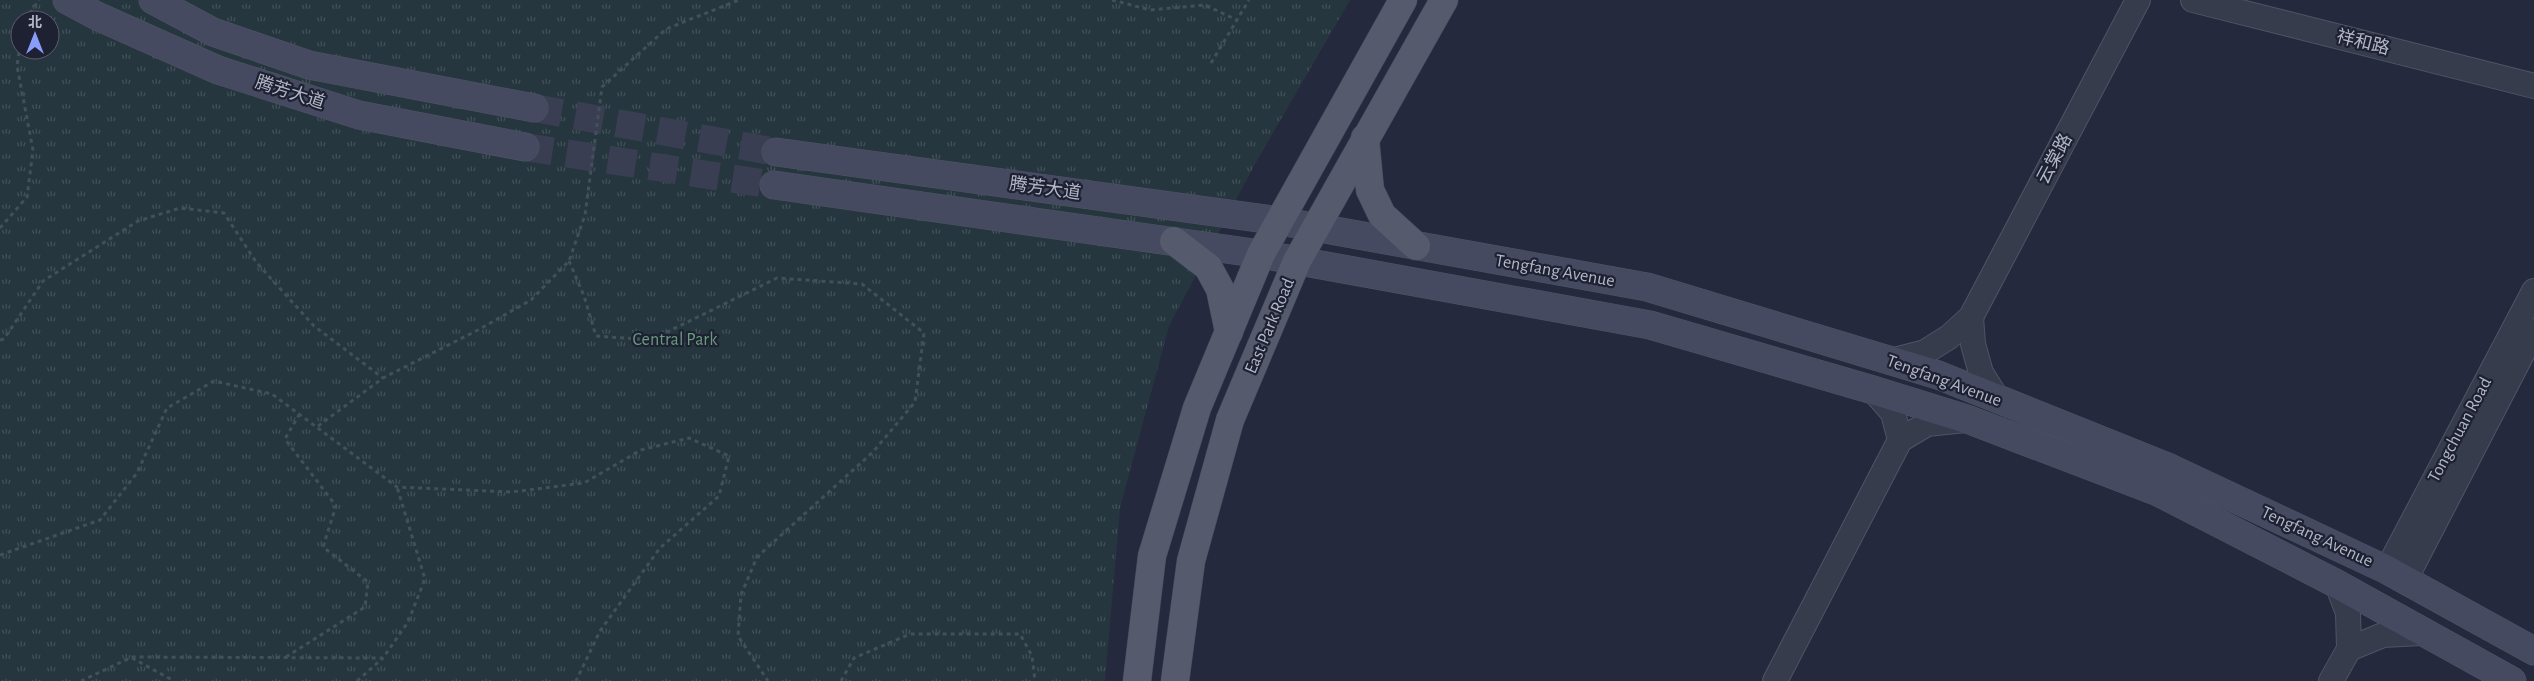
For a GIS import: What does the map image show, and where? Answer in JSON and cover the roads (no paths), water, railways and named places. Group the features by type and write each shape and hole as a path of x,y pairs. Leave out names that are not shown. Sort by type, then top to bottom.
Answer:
{"main road":[{"name":"腾芳大道","path":"67,0 97,16 218,70 359,115 525,147"},
{"name":"腾芳大道","path":"153,0 213,32 309,65 534,108"},
{"name":"East Park Road","path":"1138,681 1152,556 1197,408 1261,254 1403,0"},
{"name":"East Park Road","path":"1175,681 1191,561 1230,420 1297,261 1444,0"},
{"path":"1365,138 1370,190 1382,215 1416,246"},
{"name":"腾芳大道","path":"776,152 1280,221 1314,228"},
{"name":"腾芳大道","path":"774,185 1174,241 1297,261"},
{"name":"Tengfang Avenue","path":"1314,228 1647,287 1938,375 2170,468 2396,575 2534,651"},
{"path":"1174,241 1208,267 1220,289 1229,332"},
{"name":"Tengfang Avenue","path":"1297,261 1650,324 1967,420 2158,492 2337,584 2421,633 2512,681"}],"street":[{"name":"云棠路","path":"1971,317 2138,0"},
{"name":"祥和路","path":"2193,0 2534,86"},
{"name":"Tongchuan Road","path":"2396,575 2534,291"},
{"path":"1890,361 1925,352 1949,337 1971,317"},
{"path":"1971,317 1974,344 1981,373 1998,400"},
{"name":"Tongchuan Road","path":"2396,575 2534,331"},
{"path":"1873,390 1893,413 1900,440"},
{"path":"1776,681 1900,440 1927,424 1967,420"},
{"path":"2331,681 2349,649 2348,613 2337,584"},
{"path":"2349,649 2383,635 2421,633"}],"tunnel":[{"path":"534,108 776,152"},
{"path":"525,147 774,185"}],"park label":[{"name":"Central Park","path":"675,340"}]}
